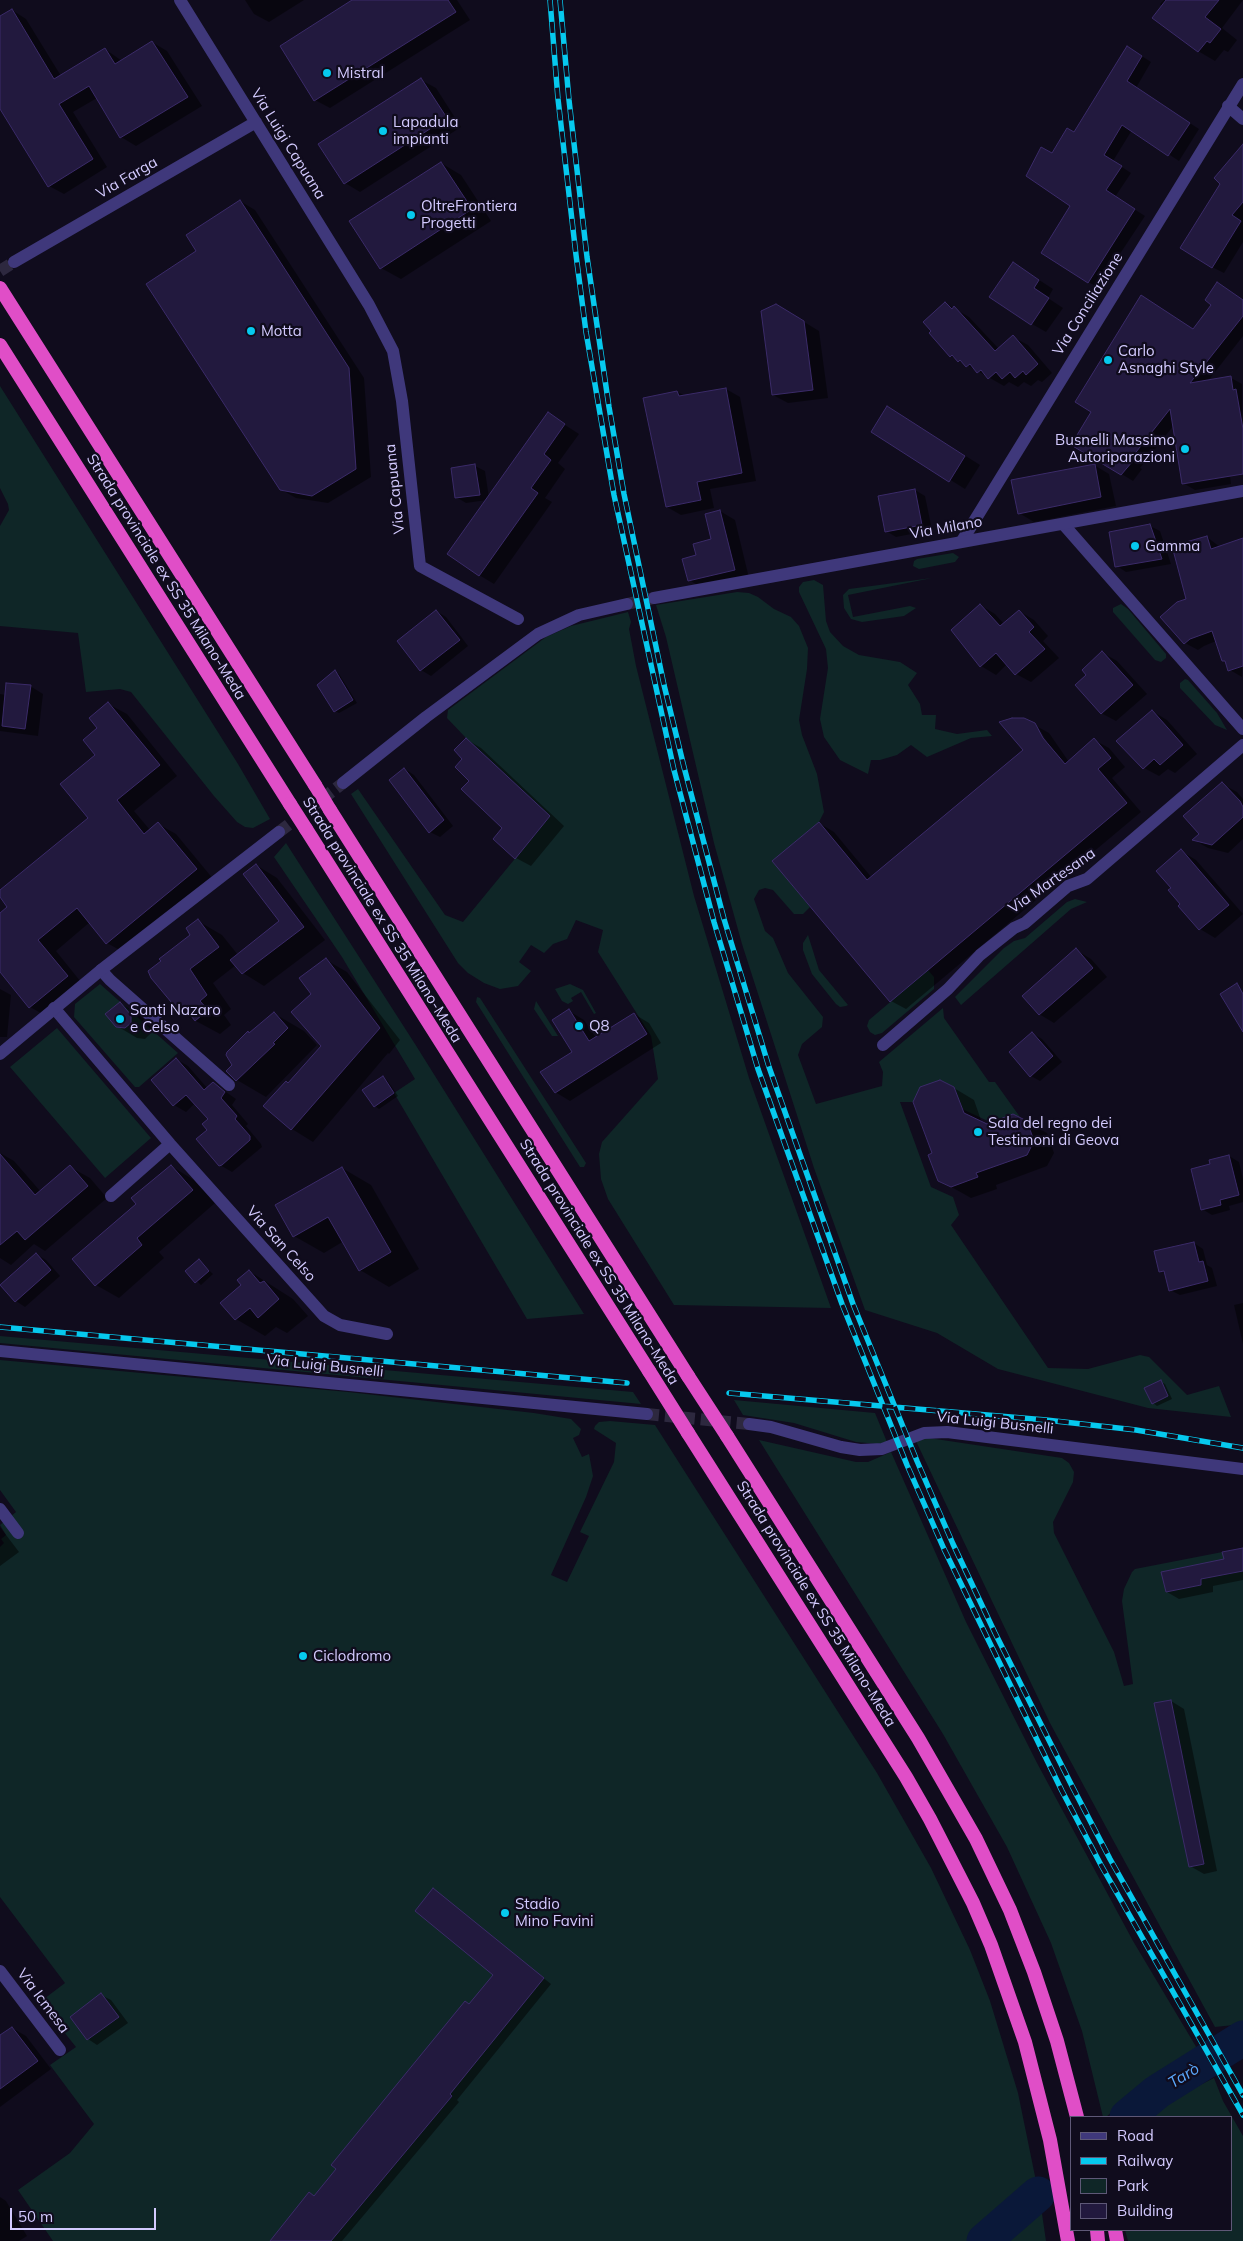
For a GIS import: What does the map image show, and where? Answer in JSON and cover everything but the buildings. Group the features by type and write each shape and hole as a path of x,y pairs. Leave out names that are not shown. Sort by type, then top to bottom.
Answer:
{"highway":[{"name":"Strada provinciale ex SS 35 Milano-Meda","path":"0,288 918,1738 956,1801 1003,1894 1047,2006 1081,2115"},
{"name":"Strada provinciale ex SS 35 Milano-Meda","path":"0,346 906,1777 952,1861 987,1937 1006,1985 1028,2051 1050,2140 1064,2209 1068,2241"}],"street":[{"name":"Via Luigi Capuana","path":"180,0 369,305"},
{"name":"Via Conciliazione","path":"962,541 1243,84"},
{"path":"1228,106 1243,119"},
{"name":"Via Farga","path":"14,262 256,122"},
{"name":"Via Capuana","path":"369,305 393,351 402,401 420,566 518,619"},
{"name":"Via Milano","path":"654,598 1243,491"},
{"path":"1064,525 1243,729"},
{"path":"343,783 405,732 538,634 579,615 627,604"},
{"name":"Via Martesana","path":"883,1045 948,989 980,956 1014,928 1025,923 1068,886 1087,879 1243,745"},
{"path":"0,1054 101,970 279,832"},
{"path":"101,970 171,1036 228,1085"},
{"name":"Via San Celso","path":"54,1008 170,1144 324,1316 340,1326 387,1334"},
{"path":"111,1196 170,1144"},
{"name":"Via Luigi Busnelli","path":"0,1350 647,1414"},
{"name":"Via Luigi Busnelli","path":"749,1424 771,1427 841,1447 860,1450 882,1449 924,1433 947,1432 1243,1469"},
{"path":"0,1509 18,1533"},
{"name":"Via Icmesa","path":"0,1971 60,2050"}],"green space":[{"path":"0,386 238,764 270,819 253,828 245,827 237,822 131,692 120,689 86,692 78,633 0,626 0,526 9,510 0,488"},
{"path":"953,553 959,557 955,562 919,569 913,566 914,561 917,559"},
{"path":"932,578 848,595 853,617 910,606 916,608 904,616 862,622 851,619 844,608 843,595 849,589"},
{"path":"814,580 823,585 826,621 830,632 843,646 859,655 900,662 917,673 908,685 920,704 922,715 936,715 935,729 957,734 987,730 992,736 971,738 927,757 911,745 897,755 880,760 871,760 868,774 840,760 824,737 820,719 828,668 826,649 799,592 799,587 803,582"},
{"path":"737,592 749,593 758,597 774,609 791,617 799,626 808,648 807,669 799,720 802,735 817,774 824,812 819,822 773,861 810,907 803,914 794,914 773,890 765,888 759,890 754,899 765,931 773,938 788,973 823,1017 822,1027 802,1044 798,1055 816,1104 882,1086 883,1072 879,1062 943,1008 944,1018 989,1082 995,1082 1020,1117 1013,1114 990,1122 962,1109 954,1087 940,1080 913,1102 900,1102 931,1187 953,1197 959,1215 951,1225 1048,1368 1088,1369 1140,1355 1149,1357 1187,1395 1219,1386 1231,1417 1148,1408 998,1369 937,1333 865,1310 814,1168 742,944 714,843 666,637 656,605"},
{"path":"1121,604 1128,609 1166,654 1166,658 1161,662 1155,660 1113,612 1113,608"},
{"path":"628,612 631,622 629,629 636,666 694,896 749,1078 831,1308 674,1305 608,1199 601,1179 599,1154 602,1142 658,1079 651,1036 598,952 603,930 576,920 567,939 553,944 544,953 531,945 519,962 531,971 518,986 500,989 484,983 468,973 458,963 351,794 358,789 445,915 463,922 550,816 466,738 447,718 448,710 546,637 571,626"},
{"path":"1185,679 1217,713 1227,730 1215,725 1180,688 1180,683"},
{"path":"286,843 415,1044 584,1314 527,1319 394,1093 415,1079 342,957 274,857"},
{"path":"1075,899 1087,902 1071,909 961,1005 955,997 1004,948 1014,941 1025,938 1067,902"},
{"path":"808,935 819,970 848,1005 840,1007 836,1004 812,974 803,950 803,943"},
{"path":"928,970 934,977 934,989 882,1033 875,1035 870,1032 867,1026 869,1020"},
{"path":"100,984 178,1053 139,1087 135,1087 74,1017 75,1004"},
{"path":"570,984 583,990 596,1013 594,1014 581,992 571,998 573,1001 568,1004 562,1001 555,989"},
{"path":"477,997 480,998 586,1163 584,1167 580,1167 476,1002"},
{"path":"536,1001 558,1036 552,1036 534,1009"},
{"path":"57,1028 151,1138 105,1178 10,1067"},
{"path":"0,1336 633,1392 641,1404 0,1343"},
{"path":"0,1360 348,1392 534,1413 571,1419 581,1429 579,1435 573,1438 582,1457 589,1454 593,1476 586,1497 551,1575 567,1582 589,1536 580,1532 614,1462 616,1443 594,1429 595,1426 599,1422 610,1421 655,1425 877,1773 931,1868 970,1950 990,2001 1018,2093 1036,2181 967,2241 53,2241 18,2190 70,2153 94,2124 50,2065 76,2047 40,2002 65,1983 0,1897 0,1547 4,1543 1,1539 6,1535 0,1525 16,1512 0,1490"},
{"path":"734,1400 875,1413 887,1442 878,1444 856,1442 794,1423 743,1415"},
{"path":"929,1438 1062,1458 1069,1463 1074,1472 1073,1482 1053,1522 1054,1533 1114,1652 1124,1686 1133,1684 1122,1601 1124,1589 1132,1572 1135,1569 1243,1548 1243,2024 1215,2027 1050,1723 916,1441"},
{"path":"759,1440 856,1462 868,1462 891,1452 966,1622 1037,1763 1133,1941 1198,2050 1169,2074 1149,2085 1134,2100 1107,2116 1103,2116 1082,2031 1051,1943 1007,1847 943,1734"},
{"path":"1214,2078 1232,2116 1145,2116 1175,2092 1194,2088"},
{"path":"1233,2118 1243,2136 1243,2241 1128,2241 1125,2231 1233,2231"},
{"path":"1041,2207 1046,2241 1001,2241"}],"waterway":[{"name":"Tarò","path":"1128,2116 1157,2092 1243,2038"},
{"path":"984,2241 1038,2194"}],"tunnel":[{"path":"0,271 14,262"},
{"path":"627,604 654,598"},
{"path":"279,832 343,783"},
{"path":"647,1414 749,1424"}],"railway":[{"path":"550,0 558,99 576,255 586,332 614,495 674,770 714,922 758,1069 842,1304 907,1465 944,1549 1062,1791 1101,1865 1243,2115"},
{"path":"560,0 587,257 624,494 664,685 684,767 724,919 769,1067 853,1304 953,1544 995,1633 1110,1859 1243,2095"},
{"path":"0,1327 627,1383"},
{"path":"729,1393 1046,1420 1136,1430 1243,1448"}],"place":[{"name":"Mistral","path":"327,73"},
{"name":"Lapadula impianti","path":"383,131"},
{"name":"OltreFrontiera Progetti","path":"411,215"},
{"name":"Motta","path":"251,331"},
{"name":"Carlo Asnaghi Style","path":"1108,360"},
{"name":"Busnelli Massimo Autoriparazioni","path":"1185,449"},
{"name":"Gamma","path":"1135,546"},
{"name":"Santi Nazaro e Celso","path":"120,1019"},
{"name":"Q8","path":"579,1026"},
{"name":"Sala del regno dei Testimoni di Geova","path":"978,1132"},
{"name":"Ciclodromo","path":"303,1656"},
{"name":"Stadio Mino Favini","path":"505,1913"}]}
